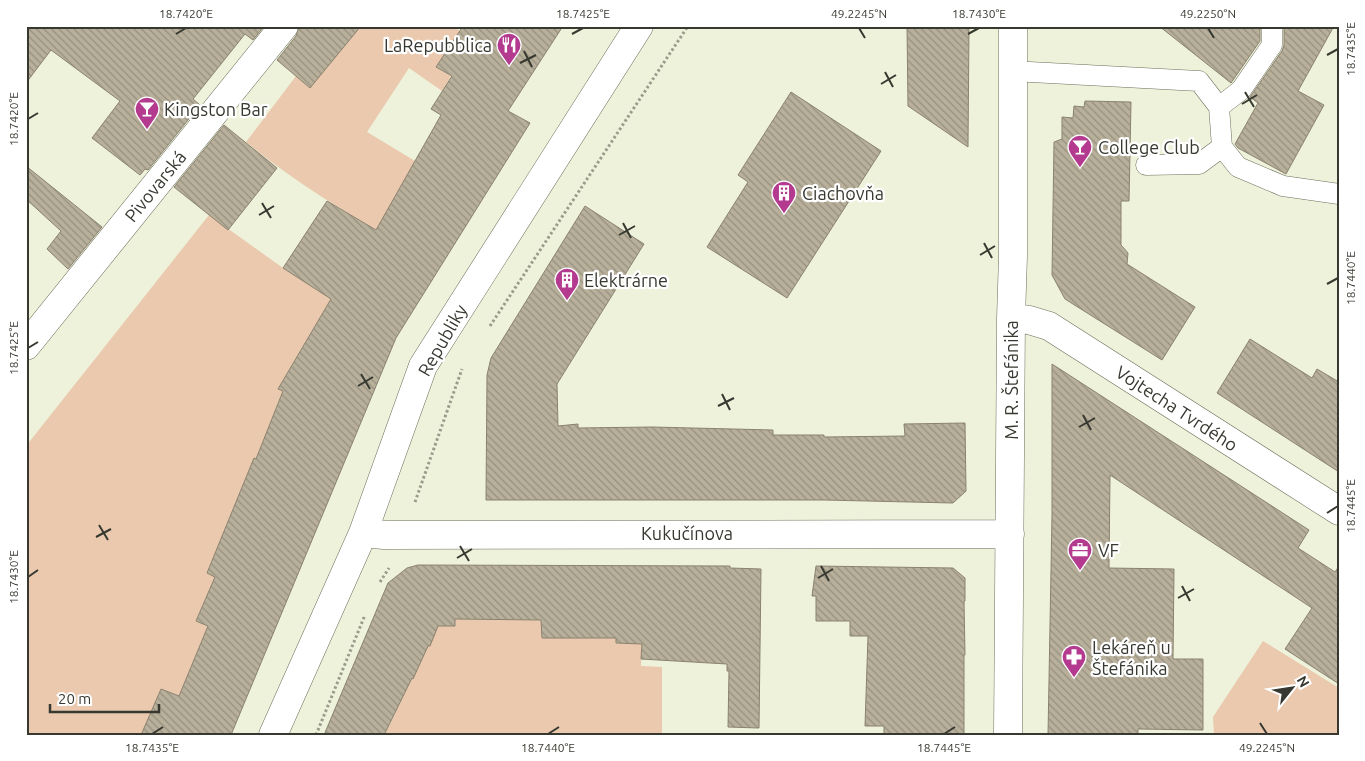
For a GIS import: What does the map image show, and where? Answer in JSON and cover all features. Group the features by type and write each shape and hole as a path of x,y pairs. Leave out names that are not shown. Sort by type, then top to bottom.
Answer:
{"street":[{"name":"Pivovarská","path":"26,346 284,26"},
{"name":"Republiky","path":"273,735 363,533 423,366 639,26"},
{"name":"M. R. Štefánika","path":"1008,735 1010,318 1013,256 1014,26"},
{"name":"Vojtecha Tvrdého","path":"1010,318 1029,320 1050,326 1339,511"},
{"name":"Kukučínova","path":"363,533 384,535 1010,534"}],"lane":[{"path":"1219,107 1241,90 1272,45 1272,26"},
{"path":"1013,71 1199,81 1219,107 1222,146 1238,167 1283,186 1339,194"},
{"path":"1146,165 1199,164 1222,146"}],"path":[{"path":"490,327 688,26"},
{"path":"413,508 462,369"},
{"path":"378,584 390,566"},
{"path":"316,735 367,611"}],"shaded area":[{"path":"361,26 453,26 460,31 436,67 451,76 442,91 409,68 367,132 415,161 388,237 315,192 246,142 296,76"},
{"path":"209,215 283,268 331,299 278,389 283,391 275,410 294,417 215,577 196,621 208,626 179,696 161,689 144,729 158,735 26,735 26,446"},
{"path":"455,619 541,620 542,637 616,632 616,643 642,644 641,666 662,667 662,735 384,735 395,714 393,713 408,677 413,679 434,625"},
{"path":"1263,641 1339,688 1339,735 1214,735 1213,717"}],"building":[{"path":"26,26 264,26 253,40 245,34 193,99 200,105 148,170 145,169 140,175 92,138 120,101 51,50 26,83"},
{"path":"299,26 361,26 310,88 277,60 296,36"},
{"path":"463,26 563,26 508,111 530,123 396,338 231,735 141,735 161,689 179,696 208,626 196,621 215,577 207,573 283,391 278,389 331,299 283,268 327,201 376,230 441,115 431,109 452,76 436,67"},
{"path":"907,26 969,26 968,147 908,106"},
{"path":"1159,26 1260,26 1260,41 1231,83"},
{"path":"1284,26 1334,26 1298,91 1324,105 1286,174 1238,148 1235,144 1258,103 1250,97 1282,51 1284,45"},
{"name":"Ciachovňa","path":"791,92 881,151 787,298 707,247 748,182 738,175"},
{"path":"1085,101 1131,102 1129,201 1121,201 1121,245 1128,253 1127,264 1195,307 1162,360 1065,299 1052,275 1054,142 1062,139 1062,117 1073,118 1074,106 1084,107"},
{"path":"224,125 277,168 228,230 174,187"},
{"path":"26,166 102,227 68,269 47,249 61,231 26,199"},
{"name":"Elektrárne","path":"585,206 644,244 557,384 558,426 578,424 578,428 652,427 773,430 773,435 824,435 824,437 905,436 904,424 965,423 966,491 953,503 825,500 486,500 487,375 491,358"},
{"path":"1250,339 1312,378 1317,369 1339,382 1339,472 1217,393"},
{"path":"1052,364 1309,530 1298,548 1335,572 1339,566 1339,684 1285,649 1312,608 1110,475 1109,568 1174,569 1173,659 1203,659 1203,730 1138,729 1138,735 1048,735 1052,515"},
{"path":"418,565 730,566 730,568 761,569 759,728 728,727 729,671 727,671 727,664 641,659 642,644 616,643 616,638 542,638 541,620 455,619 455,626 438,626 430,646 428,646 384,735 324,735 388,583 407,568"},
{"path":"816,566 953,568 965,578 964,735 884,735 884,726 865,726 868,636 850,636 850,621 816,621 816,596 812,596"}],"place":[{"name":"LaRepubblica","path":"509,66"},
{"name":"Kingston Bar","path":"147,130"},
{"name":"College Club","path":"1080,168"},
{"name":"Ciachovňa","path":"784,214"},
{"name":"Elektrárne","path":"567,301"},
{"name":"VF","path":"1080,571"},
{"name":"Lekáreň u Štefánika","path":"1074,678"}]}
